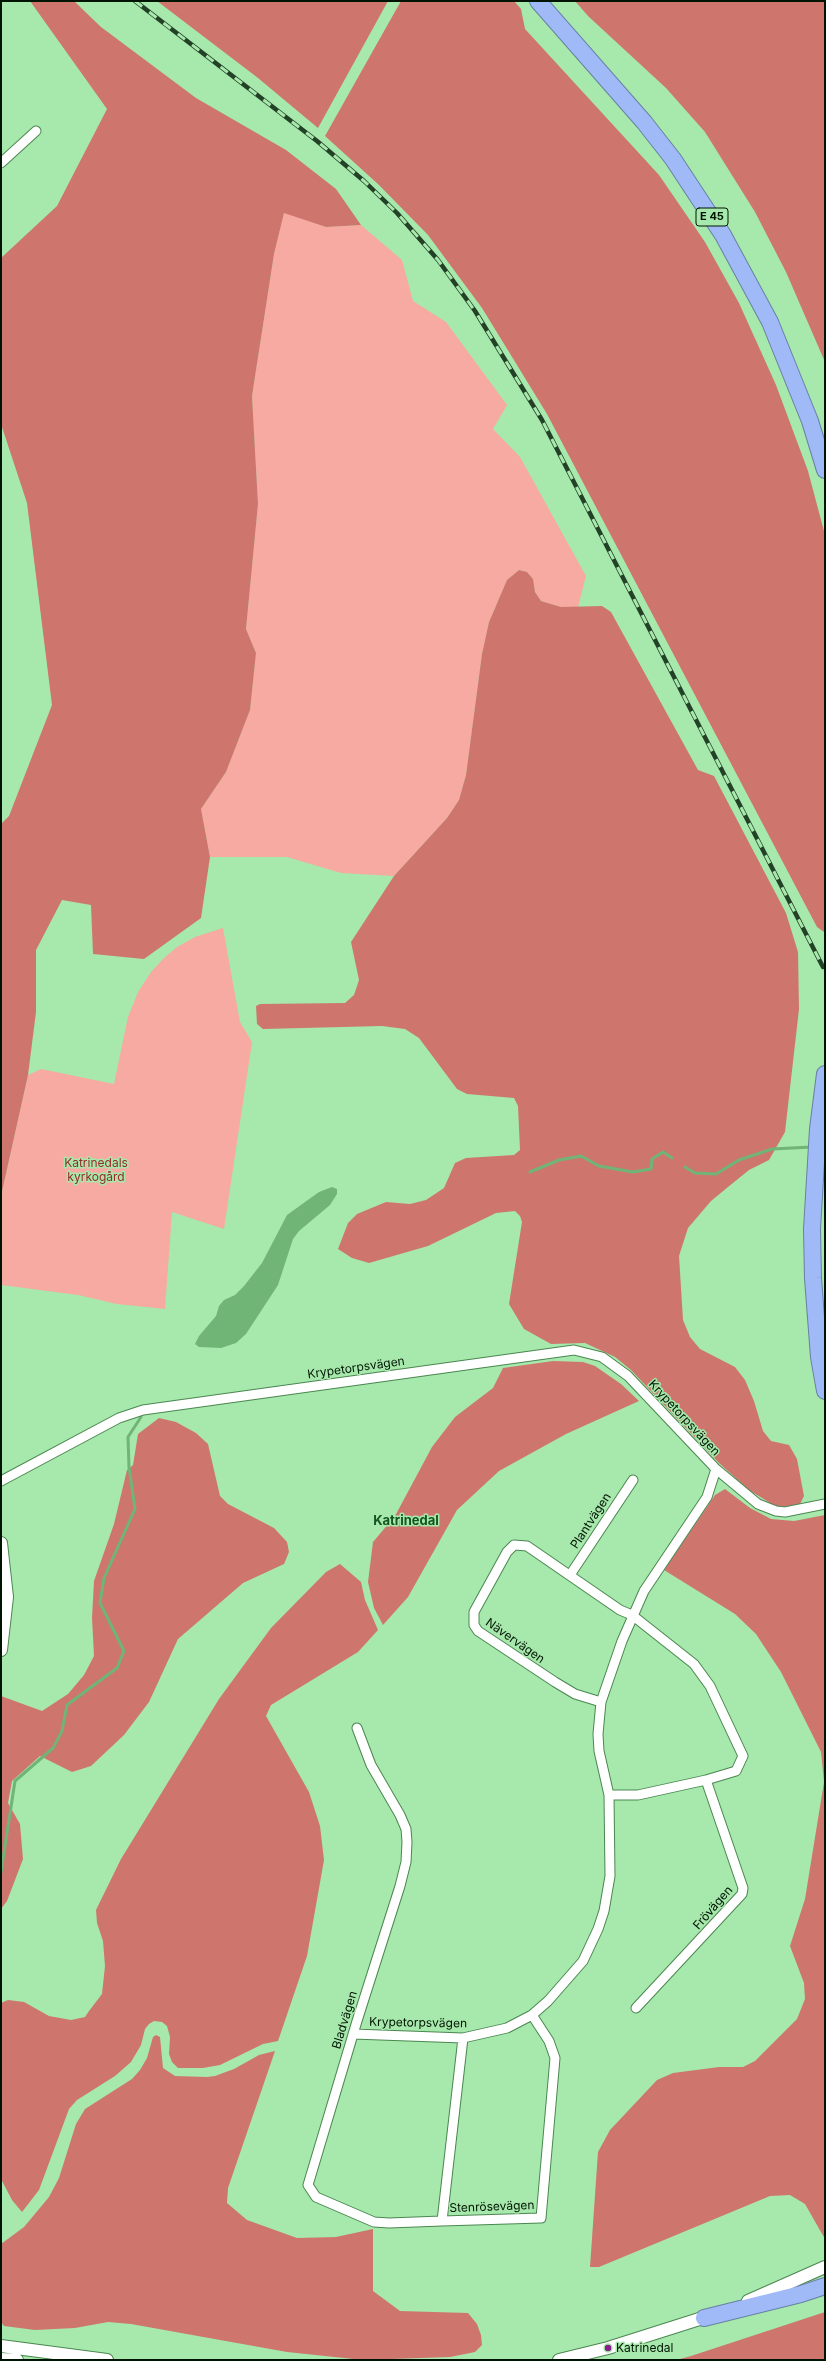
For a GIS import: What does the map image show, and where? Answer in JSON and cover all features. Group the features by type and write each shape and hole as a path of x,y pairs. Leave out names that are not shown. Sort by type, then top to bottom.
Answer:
{"highway":[{"name":"E 45","path":"538,1 649,128 673,159 723,235 770,322 810,421 825,470"},
{"name":"E 45","path":"550,1 651,116 680,154 730,230 777,318 799,369 825,441"},
{"path":"825,1074 812,1229 813,1278 819,1356 825,1391"},
{"path":"819,1148 825,1312"},
{"path":"704,2318 801,2294 825,2286"}],"main road":[{"path":"1,1543 6,1597 1,1650"},
{"path":"559,2360 608,2348 704,2318 769,2293 825,2267"},
{"path":"1,2346 107,2360"},
{"path":"1,2358 17,2360"}],"street":[{"path":"1,163 36,131"},
{"name":"Krypetorpsvägen","path":"1,1481 119,1418 143,1410 574,1350 602,1357 628,1376 716,1469 707,1497 656,1572 632,1615 601,1702 598,1734 599,1751 609,1795 610,1876 598,1929 586,1956 574,1974 532,2015 507,2028 463,2038 353,2034"},
{"path":"716,1469 747,1496 765,1508 776,1511 794,1512 825,1504"},
{"name":"Plantvägen","path":"570,1575 633,1480"},
{"name":"Nävervägen","path":"601,1702 575,1694 478,1632 473,1621 474,1612 507,1552 514,1545 527,1546 620,1610 632,1615 681,1652 702,1673 743,1756 736,1771 706,1780"},
{"name":"Bladvägen","path":"357,1728 371,1765 400,1815 408,1842 400,1886 308,2180 310,2190 316,2196 374,2222 389,2223 442,2221"},
{"path":"609,1795 638,1795 706,1780"},
{"name":"Frövägen","path":"636,2008 742,1894 743,1888 706,1780"},
{"name":"Stenrösevägen","path":"463,2038 442,2221 541,2218 555,2058 550,2041 532,2015"}],"green space":[{"path":"284,212 326,227 361,225 402,260 413,301 446,322 507,405 493,429 520,457 586,576 578,607 561,607 541,601 535,592 533,579 527,572 519,570 507,580 489,622 482,654 466,775 459,800 447,818 394,876 341,873 287,857 210,857 201,809 226,772 250,710 256,653 246,629 258,504 252,396 274,254"},
{"name":"Katrinedals kyrkogård","path":"223,928 240,1022 252,1042 224,1229 172,1212 165,1309 117,1304 78,1295 1,1285 1,1196 28,1075 41,1069 114,1084 128,1017 138,992 151,972 177,947 195,937"}],"shaded area":[{"path":"30,1 74,1 101,27 196,98 286,150 336,189 361,225 326,227 284,213 274,254 252,396 258,504 246,629 256,653 250,710 226,772 201,809 210,857 201,918 144,959 93,954 91,905 62,900 36,950 36,1012 28,1075 1,1196 1,824 9,816 52,705 27,503 1,424 1,258 57,206 107,109"},
{"path":"157,1 388,1 318,128 258,78"},
{"path":"401,1 514,1 521,9 525,29 659,175 705,242 739,303 776,385 808,471 825,535 824,932 817,927 547,414 482,308 428,235 379,185 325,136"},
{"path":"575,1 825,1 825,362 786,272 755,212 705,132 666,88 588,16"},
{"path":"519,570 527,572 533,579 535,592 541,601 561,607 602,606 611,612 698,770 714,776 786,913 798,952 799,1009 785,1132 769,1160 749,1170 711,1201 688,1228 679,1256 683,1320 690,1337 700,1349 735,1367 745,1380 754,1401 763,1431 771,1441 789,1445 797,1459 804,1496 800,1504 791,1507 775,1506 749,1490 719,1463 631,1370 615,1357 585,1343 551,1344 524,1329 509,1304 522,1222 520,1216 515,1211 496,1213 428,1246 369,1263 352,1258 338,1249 348,1223 357,1214 386,1202 410,1204 426,1200 444,1188 455,1163 466,1158 514,1155 520,1150 518,1106 514,1098 467,1094 457,1089 419,1038 405,1029 382,1026 263,1029 257,1024 256,1006 260,1004 345,1003 354,995 359,980 351,942 394,876 447,818 459,800 466,775 482,654 489,622 507,580"},
{"path":"332,1187 337,1189 337,1194 330,1205 299,1231 293,1239 278,1285 246,1334 236,1343 221,1348 199,1347 195,1344 199,1336 216,1316 219,1306 224,1300 235,1295 244,1286 262,1263 287,1215 319,1192"},
{"path":"553,1361 583,1362 595,1366 621,1384 639,1401 566,1434 499,1471 457,1510 408,1597 383,1625 374,1608 368,1582 373,1542 395,1516 432,1447 455,1417 493,1388 503,1368"},
{"path":"159,1418 176,1422 196,1433 208,1444 220,1496 228,1504 274,1528 287,1542 289,1552 284,1564 243,1583 178,1639 149,1702 124,1735 91,1766 72,1772 40,1756 12,1781 8,1803 20,1824 23,1859 7,1901 1,1909 1,1696 42,1711 68,1694 84,1675 94,1656 92,1618 94,1581 114,1524 127,1470 133,1465 138,1434"},
{"path":"725,1489 750,1508 771,1519 794,1521 825,1515 825,2239 805,2204 790,2195 770,2196 599,2267 590,2267 598,2152 610,2130 657,2080 673,2073 719,2067 743,2067 755,2061 797,2019 805,1999 804,1983 790,1946 805,1899 824,1782 821,1752 781,1672 756,1634 735,1614 664,1570 715,1495"},
{"path":"340,1564 361,1582 365,1600 378,1630 358,1652 271,1705 266,1716 309,1792 320,1826 324,1860 307,1956 278,2041 263,2044 220,2065 203,2068 178,2068 172,2062 169,2054 170,2037 167,2026 162,2022 154,2021 149,2024 145,2029 141,2045 131,2062 115,2076 77,2100 69,2109 39,2190 22,2212 12,2200 1,2179 1,2003 8,2000 24,2002 49,2016 71,2020 85,2017 102,1994 105,1966 103,1941 97,1923 96,1910 121,1859 219,1699 271,1628 326,1572"},
{"path":"156,2035 160,2037 163,2068 175,2076 215,2076 234,2069 259,2055 275,2051 228,2188 227,2203 247,2220 297,2238 336,2237 373,2229 373,2291 400,2311 468,2313 477,2324 481,2335 482,2345 475,2352 450,2357 363,2360 287,2352 131,2324 108,2322 75,2328 35,2330 4,2326 1,2322 1,2244 24,2227 49,2197 59,2178 76,2124 85,2109 132,2079 140,2070 147,2058 153,2037"},
{"path":"825,2312 825,2360 676,2360 691,2356"}],"waterway":[{"path":"685,1167 695,1173 716,1174 739,1160 772,1149 812,1147"},
{"path":"530,1172 559,1160 581,1156 599,1166 633,1172 651,1169 652,1159 663,1152 672,1158"},
{"path":"1,1872 15,1781 53,1748 62,1731 67,1705 117,1668 124,1651 100,1603 104,1578 135,1509 129,1467 128,1437 141,1417"}],"railway":[{"path":"135,1 317,141 364,181 397,213 438,260 475,311 542,420 823,967"}],"place":[{"name":"Katrinedal","path":"608,2348"}],"district":[{"name":"Katrinedal","path":"406,1521"}]}
